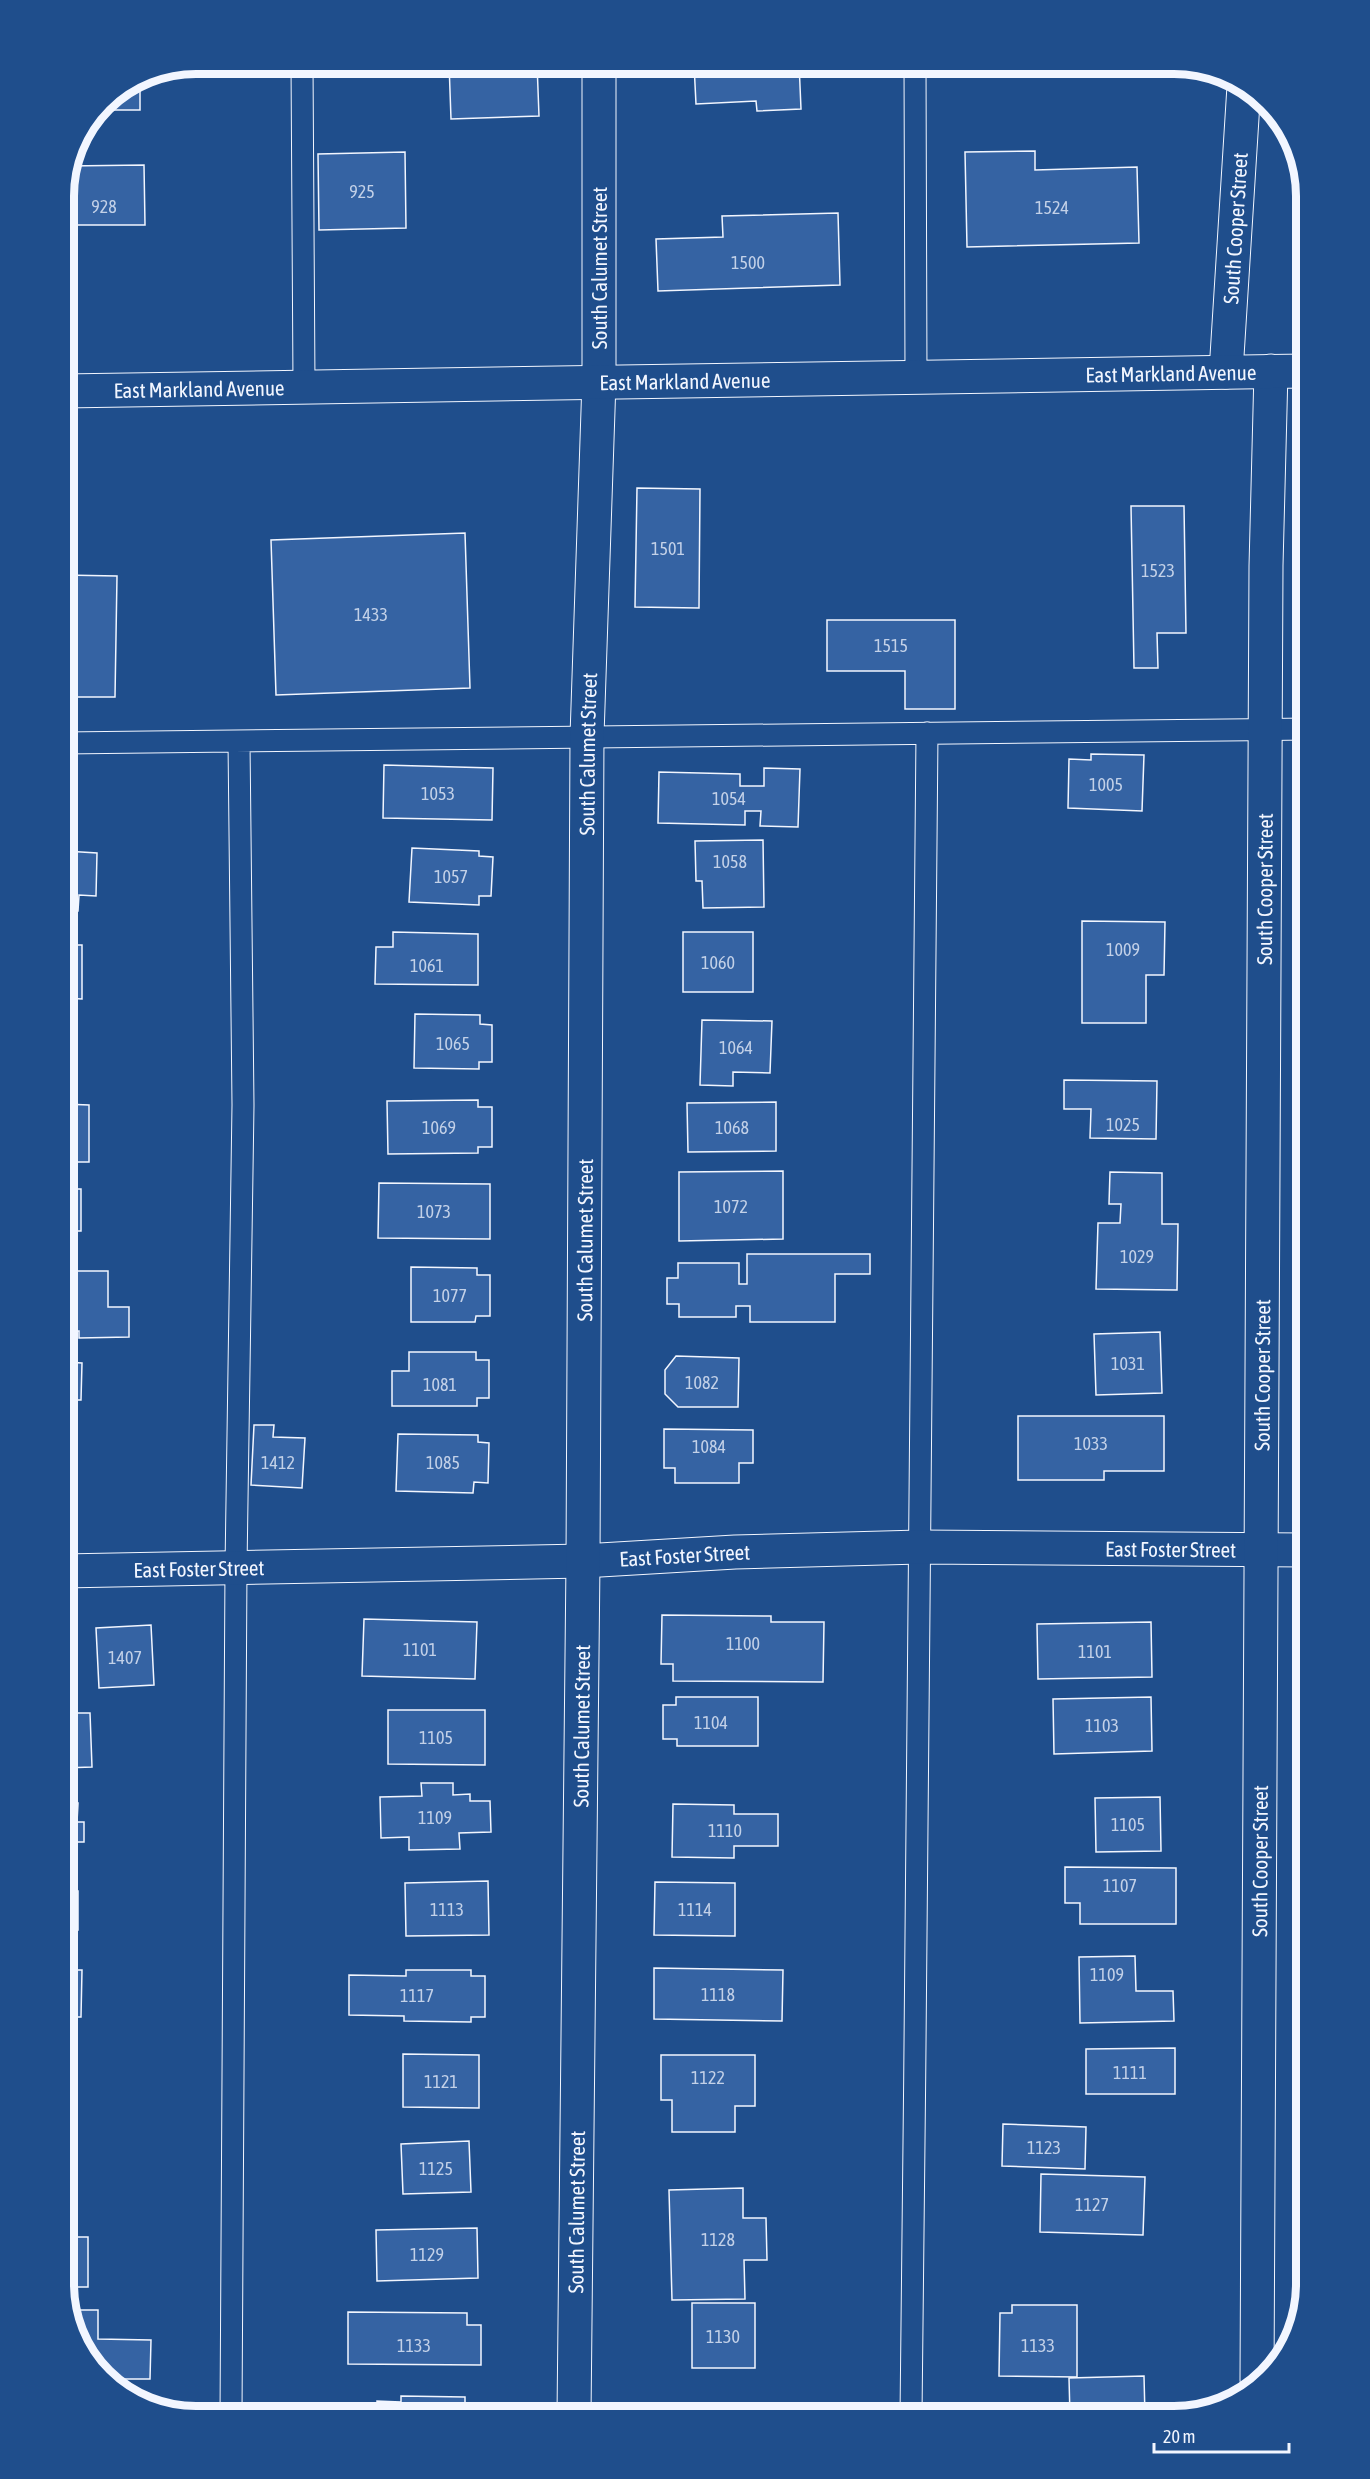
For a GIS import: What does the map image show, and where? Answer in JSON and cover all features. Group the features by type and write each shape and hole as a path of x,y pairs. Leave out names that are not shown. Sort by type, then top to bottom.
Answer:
{"street":[{"name":"South Calumet Street","path":"574,2405 583,1561 587,736 599,381 599,74"},
{"name":"South Cooper Street","path":"1226,372 1243,95"},
{"name":"South Cooper Street","path":"1257,2373 1266,567 1271,371"},
{"name":"East Markland Avenue","path":"74,390 1296,371"},
{"name":"East Foster Street","path":"74,1571 583,1561 735,1552 920,1547 1296,1550"}],"lane":[{"path":"302,74 304,385"},
{"path":"915,74 916,376"},
{"path":"74,743 1296,729"},
{"path":"911,2406 924,1359 927,733"},
{"path":"231,2405 236,1568 243,1105 239,742"}],"building":[{"path":"449,74 537,74 539,116 451,119"},
{"path":"694,74 799,74 801,109 757,111 756,101 696,104"},
{"path":"140,87 140,110 109,110"},
{"path":"1035,151 1035,170 1137,167 1139,243 967,247 965,152"},
{"path":"405,152 406,228 319,230 318,154"},
{"path":"144,165 145,225 74,225 74,188 78,166"},
{"path":"838,213 840,285 658,291 656,239 723,237 722,216"},
{"path":"637,488 700,489 699,608 635,607"},
{"path":"1131,506 1184,506 1186,633 1157,633 1158,668 1134,668"},
{"path":"465,533 470,688 276,695 271,540"},
{"path":"74,575 117,576 115,697 74,697"},
{"path":"827,620 955,620 955,709 905,709 905,671 827,671"},
{"path":"1091,754 1144,755 1142,811 1068,808 1069,759 1091,760"},
{"path":"384,765 493,768 492,820 383,818"},
{"path":"764,768 800,769 798,827 760,826 761,811 745,811 745,825 658,823 659,772 740,774 740,786 764,786"},
{"path":"763,840 764,907 703,908 702,881 696,881 695,841"},
{"path":"412,848 479,851 479,856 493,857 491,896 479,896 479,905 409,902"},
{"path":"74,852 97,853 96,896 79,895 78,911 74,911"},
{"path":"1082,921 1165,922 1164,975 1146,975 1146,1023 1082,1023"},
{"path":"393,932 478,934 478,985 375,984 376,947 393,947"},
{"path":"683,932 753,932 753,992 683,992"},
{"path":"74,945 82,945 82,999 74,999"},
{"path":"415,1014 480,1015 480,1024 492,1025 492,1062 479,1062 479,1069 414,1068"},
{"path":"702,1020 772,1021 770,1073 733,1072 733,1086 700,1085"},
{"path":"1064,1080 1157,1081 1156,1139 1090,1138 1091,1109 1064,1109"},
{"path":"478,1100 478,1107 492,1107 492,1147 478,1147 478,1153 388,1154 387,1101"},
{"path":"776,1102 776,1151 688,1152 687,1103"},
{"path":"74,1104 89,1105 89,1162 74,1162"},
{"path":"783,1171 783,1239 679,1241 679,1172"},
{"path":"1110,1172 1162,1173 1162,1224 1178,1224 1177,1290 1096,1289 1098,1223 1120,1223 1121,1204 1109,1204"},
{"path":"379,1183 490,1184 490,1239 378,1238"},
{"path":"74,1189 81,1189 81,1231 74,1231"},
{"path":"747,1254 870,1254 870,1274 835,1274 835,1322 750,1322 750,1306 736,1306 736,1317 679,1317 679,1304 667,1304 667,1278 678,1278 678,1263 739,1263 739,1284 747,1284"},
{"path":"411,1267 477,1268 477,1275 490,1275 490,1316 476,1316 475,1322 411,1322"},
{"path":"74,1271 108,1271 108,1307 129,1307 129,1337 79,1338 79,1331 74,1331"},
{"path":"1160,1332 1162,1393 1096,1395 1094,1334"},
{"path":"409,1352 476,1352 476,1360 489,1360 489,1398 477,1398 477,1406 392,1406 392,1371 409,1371"},
{"path":"676,1356 739,1358 738,1407 678,1407 665,1394 665,1370"},
{"path":"74,1363 82,1363 81,1400 74,1400"},
{"path":"1018,1416 1164,1416 1164,1471 1104,1471 1104,1480 1018,1480"},
{"path":"254,1425 274,1425 273,1437 305,1438 302,1488 251,1485"},
{"path":"664,1429 753,1430 753,1463 739,1463 739,1483 675,1483 675,1468 664,1468"},
{"path":"398,1434 478,1435 478,1442 489,1443 488,1483 474,1482 473,1493 396,1491"},
{"path":"662,1615 771,1616 771,1622 824,1622 823,1682 673,1681 673,1664 661,1664"},
{"path":"364,1619 477,1622 475,1679 362,1676"},
{"path":"1151,1622 1152,1677 1038,1679 1037,1624"},
{"path":"151,1625 154,1685 99,1688 96,1628"},
{"path":"676,1697 758,1697 758,1746 677,1746 677,1739 663,1739 663,1705 676,1705"},
{"path":"1151,1697 1152,1751 1054,1754 1053,1699"},
{"path":"388,1710 485,1710 485,1765 388,1764"},
{"path":"74,1713 90,1713 92,1767 74,1768"},
{"path":"421,1783 453,1783 453,1795 470,1794 470,1801 490,1801 491,1832 459,1833 460,1849 409,1850 409,1837 381,1838 380,1797 422,1796"},
{"path":"1160,1797 1161,1851 1096,1852 1095,1798"},
{"path":"74,1803 78,1803 77,1822 84,1822 84,1842 74,1842"},
{"path":"673,1804 734,1805 734,1814 778,1814 778,1846 734,1846 734,1858 672,1857"},
{"path":"1065,1867 1176,1868 1176,1924 1080,1924 1080,1903 1065,1903"},
{"path":"488,1881 489,1935 406,1936 405,1883"},
{"path":"655,1882 735,1883 735,1936 654,1935"},
{"path":"74,1891 78,1891 78,1930 74,1930"},
{"path":"1135,1956 1136,1991 1173,1991 1174,2021 1080,2023 1079,1957"},
{"path":"654,1968 783,1970 782,2021 654,2019"},
{"path":"74,1970 82,1970 81,2017 74,2017"},
{"path":"406,1970 471,1970 471,1976 485,1976 485,2017 471,2017 471,2022 404,2021 404,2016 349,2015 349,1975 406,1976"},
{"path":"1175,2048 1175,2094 1086,2094 1086,2049"},
{"path":"403,2054 479,2055 479,2108 403,2107"},
{"path":"661,2055 755,2055 755,2106 735,2106 735,2132 672,2132 672,2100 661,2100"},
{"path":"1003,2124 1086,2127 1085,2169 1002,2166"},
{"path":"469,2141 471,2192 403,2194 401,2144"},
{"path":"1041,2174 1145,2177 1143,2235 1040,2232"},
{"path":"743,2188 743,2218 766,2218 767,2260 744,2260 745,2299 672,2300 669,2190"},
{"path":"477,2228 478,2278 377,2281 376,2230"},
{"path":"74,2237 88,2237 88,2287 74,2287"},
{"path":"692,2303 755,2303 755,2368 692,2368"},
{"path":"1012,2305 1077,2305 1077,2377 999,2376 1000,2313 1012,2313"},
{"path":"77,2310 98,2310 98,2339 151,2340 150,2379 120,2379 109,2370 83,2330"},
{"path":"348,2312 467,2313 467,2325 481,2325 481,2365 348,2364"},
{"path":"1144,2376 1145,2406 1070,2406 1069,2378"},
{"path":"401,2396 465,2397 465,2404 479,2405 377,2405 377,2401 401,2402"}]}
